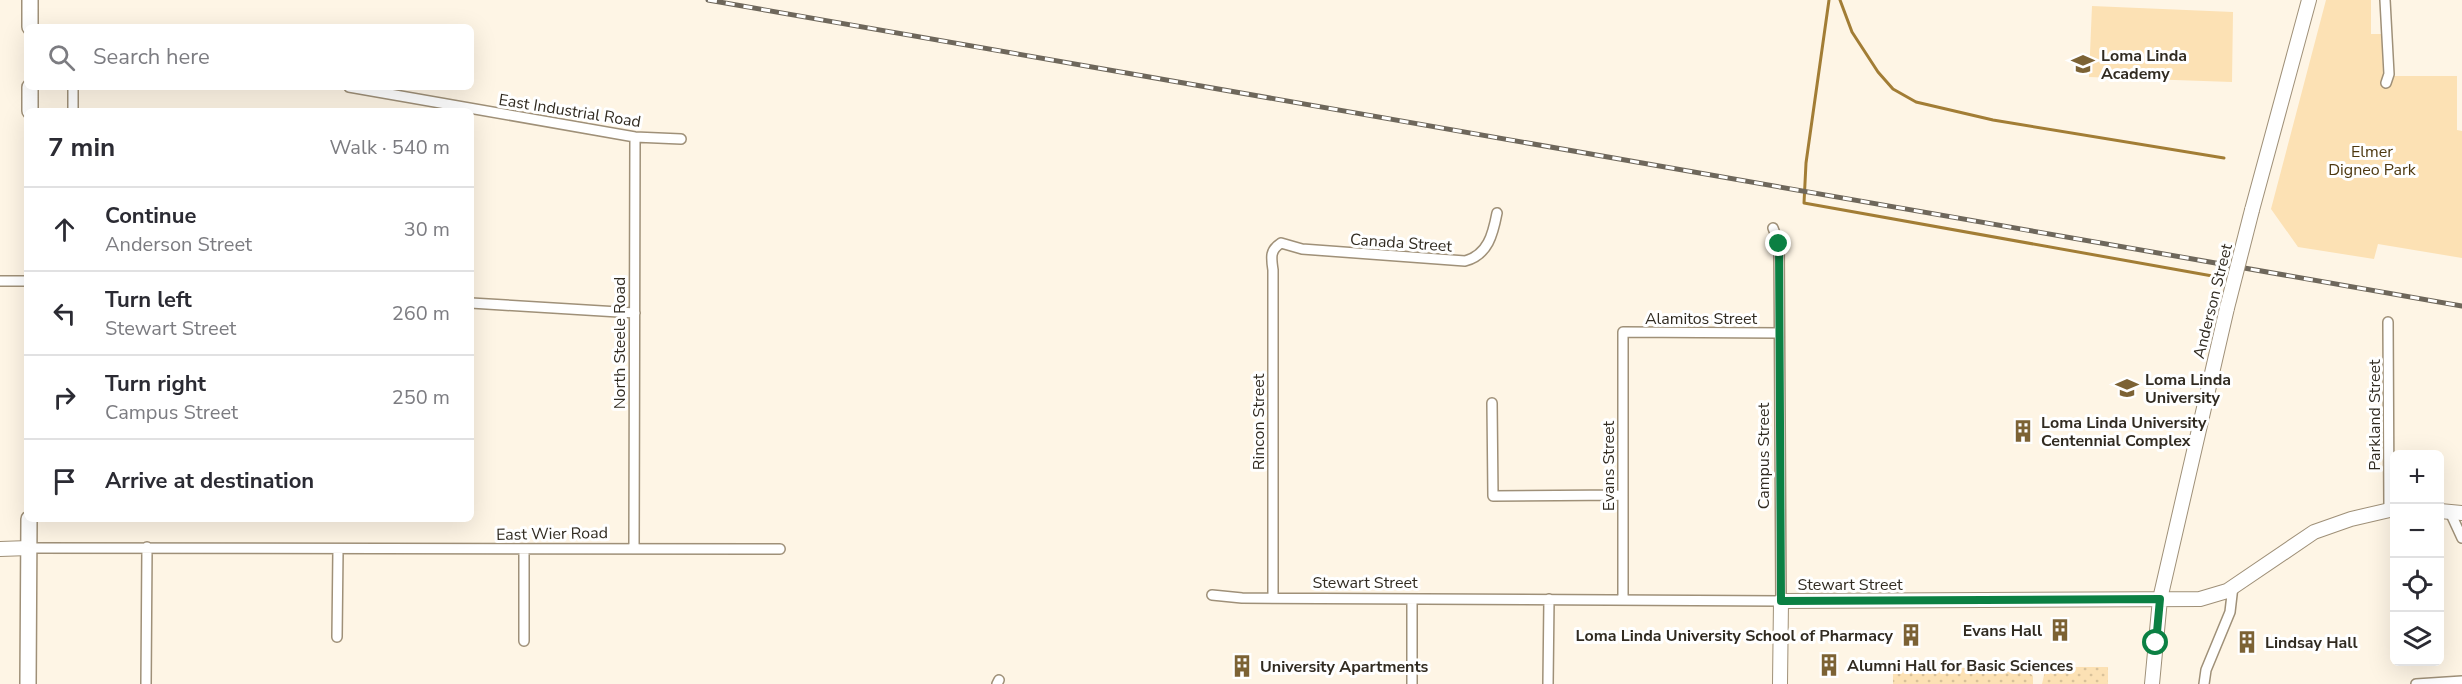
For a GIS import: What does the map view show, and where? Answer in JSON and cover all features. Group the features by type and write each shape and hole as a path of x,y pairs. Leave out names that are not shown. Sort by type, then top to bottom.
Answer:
{"main road":[{"path":"30,0 30,24"},
{"path":"30,90 30,108"},
{"path":"28,684 29,522"}],"street":[{"name":"Anderson Street","path":"2152,684 2160,599 2227,308 2309,0"},
{"path":"2385,0 2389,74 2386,83"},
{"path":"73,108 74,90"},
{"name":"East Industrial Road","path":"367,90 470,108"},
{"name":"East Industrial Road","path":"474,109 635,137 681,139"},
{"name":"North Steele Road","path":"634,548 635,137"},
{"name":"Canada Street","path":"1275,247 1281,243 1302,249 1465,261 1474,259 1487,247 1497,213"},
{"name":"Campus Street","path":"1773,228 1779,244 1780,684"},
{"name":"Rincon Street","path":"1273,598 1273,270 1271,254 1275,247"},
{"path":"0,280 24,281"},
{"path":"474,303 635,313"},
{"name":"Parkland Street","path":"2388,322 2392,504"},
{"name":"Alamitos Street","path":"1623,332 1779,333"},
{"name":"Evans Street","path":"1623,332 1623,599"},
{"path":"1492,403 1493,495 1623,495"},
{"name":"Stewart Street","path":"1212,595 1273,598 1781,601 2200,599 2233,586 2314,532 2390,509"},
{"path":"2451,512 2462,538"},
{"path":"146,684 147,547"},
{"name":"East Wier Road","path":"0,549 147,547 338,550 780,549"},
{"path":"337,637 338,550"},
{"path":"524,550 524,641"},
{"path":"2204,684 2206,670 2230,612 2233,586"},
{"path":"1412,599 1412,684"},
{"path":"1548,599 1548,684"},
{"path":"2416,684 2462,681"}],"green space":[{"name":"Elmer Digneo Park","path":"2326,0 2371,0 2371,34 2382,34 2383,76 2457,76 2457,130 2462,131 2462,258 2378,244 2374,259 2298,247 2271,209"},
{"path":"2092,6 2233,12 2232,82 2089,77"},
{"path":"2051,667 2108,667 2108,684 2042,684 2045,671"},
{"path":"1897,668 1924,671 1927,668 2024,668 2033,676 2033,684 1893,684 1893,672"}],"waterway":[{"path":"1829,0 1806,163 1804,203 2218,277"},
{"path":"1840,0 1852,32 1878,72 1893,89 1916,102 1993,120 2224,158"}],"railway":[{"path":"708,0 2462,306"}],"place":[{"name":"Loma Linda Academy","path":"2083,64"},
{"name":"Loma Linda University","path":"2127,388"},
{"name":"Loma Linda University Centennial Complex","path":"2023,431"},
{"name":"Evans Hall","path":"2060,630"},
{"name":"Loma Linda University School of Pharmacy","path":"1911,635"},
{"name":"Lindsay Hall","path":"2247,642"},
{"name":"Alumni Hall for Basic Sciences","path":"1829,665"},
{"name":"University Apartments","path":"1242,666"}],"route":[{"path":"1779,244 1781,601 2160,599 2156,643"}]}
